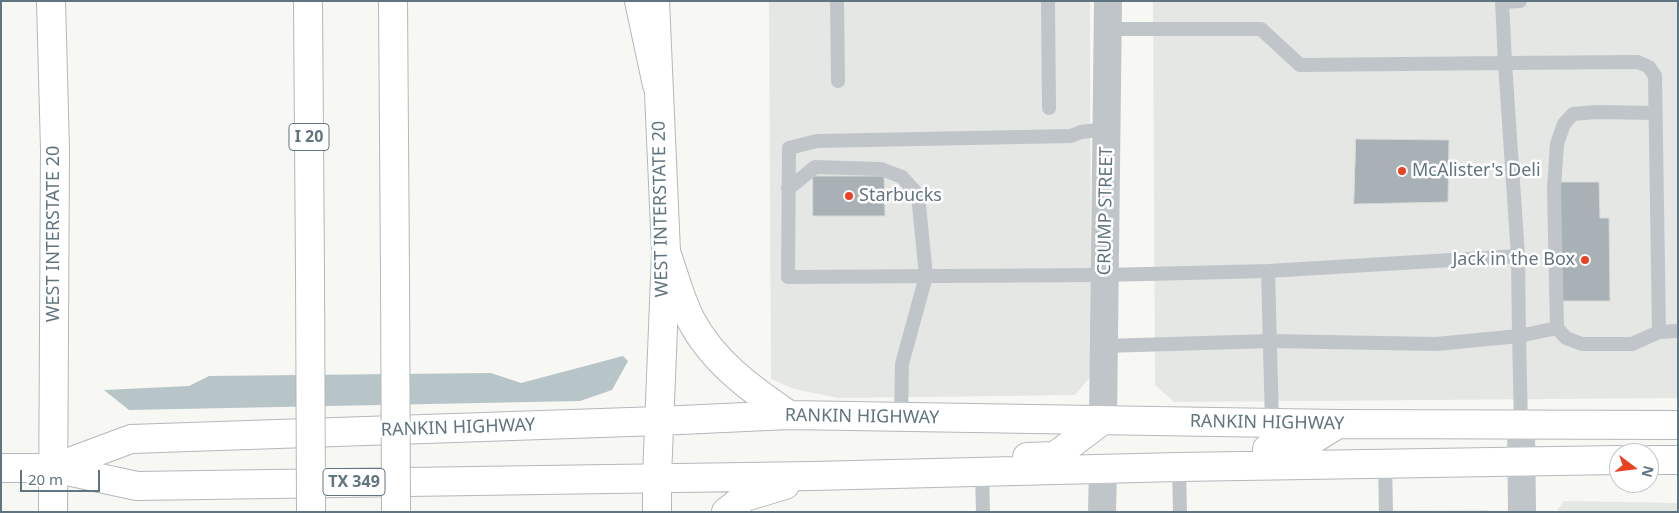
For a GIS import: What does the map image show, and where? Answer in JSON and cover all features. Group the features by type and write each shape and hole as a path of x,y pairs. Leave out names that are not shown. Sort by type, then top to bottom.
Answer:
{"main road":[{"name":"WEST INTERSTATE 20","path":"51,1 55,150 53,512"},
{"name":"I 20","path":"308,1 311,512"},
{"path":"393,1 396,512"},
{"path":"639,1 658,85"},
{"name":"WEST INTERSTATE 20","path":"655,1 666,252 657,512"},
{"path":"666,252 690,320 714,355 751,389 789,415"},
{"name":"RANKIN HIGHWAY","path":"53,468 131,439 659,422 789,415 1338,424 1678,426"},
{"path":"875,475 912,460 1055,456 1103,420"},
{"path":"1103,470 1130,452 1298,449 1338,424"},
{"name":"RANKIN HIGHWAY","path":"1,468 53,468 137,486 875,475 1179,467 1609,460"},
{"path":"1659,460 1678,460"},
{"path":"726,512 745,497 812,476"}],"street":[{"name":"CRUMP STREET","path":"1103,420 1108,1"},
{"path":"1521,426 1522,512"},
{"path":"1102,512 1103,470"}],"lane":[{"path":"837,1 838,81"},
{"path":"1048,1 1049,108"},
{"path":"1520,1 1502,1 1518,256 1521,426"},
{"path":"1108,29 1261,29 1300,65 1638,62 1649,67 1655,76 1658,332"},
{"path":"1656,113 1596,112 1574,114 1564,124 1557,144 1554,189 1557,328 1566,338 1582,344 1632,344 1658,332 1678,331"},
{"path":"1107,129 1081,132 1071,136 817,141 788,148 788,277 1105,275 1268,271 1518,256"},
{"path":"788,189 815,167 881,169 902,176 918,195 926,276 902,364 901,417"},
{"path":"1268,271 1272,423"},
{"path":"1104,346 1271,341 1436,344 1519,336 1557,328"},
{"path":"1385,464 1386,512"},
{"path":"1179,467 1180,512"},
{"path":"982,472 983,512"}],"shaded area":[{"path":"769,1 1090,1 1091,376 1075,395 838,398 794,389 771,379"},
{"path":"1153,1 1678,1 1678,398 1174,402 1155,385"},
{"path":"623,356 628,361 612,390 580,401 129,410 104,390 189,386 209,376 491,373 521,383"},
{"path":"1564,501 1678,503 1678,512 1556,512"},
{"path":"1489,510 1489,512 1189,512"}],"building":[{"name":"McAlister's Deli","path":"1356,139 1449,140 1448,202 1354,204"},
{"name":"Starbucks","path":"813,176 884,176 885,216 813,216"},
{"name":"Jack in the Box","path":"1560,182 1599,182 1600,218 1609,218 1610,301 1562,301"}],"place":[{"name":"McAlister's Deli","path":"1402,171"},
{"name":"Starbucks","path":"849,196"},
{"name":"Jack in the Box","path":"1585,260"}]}
